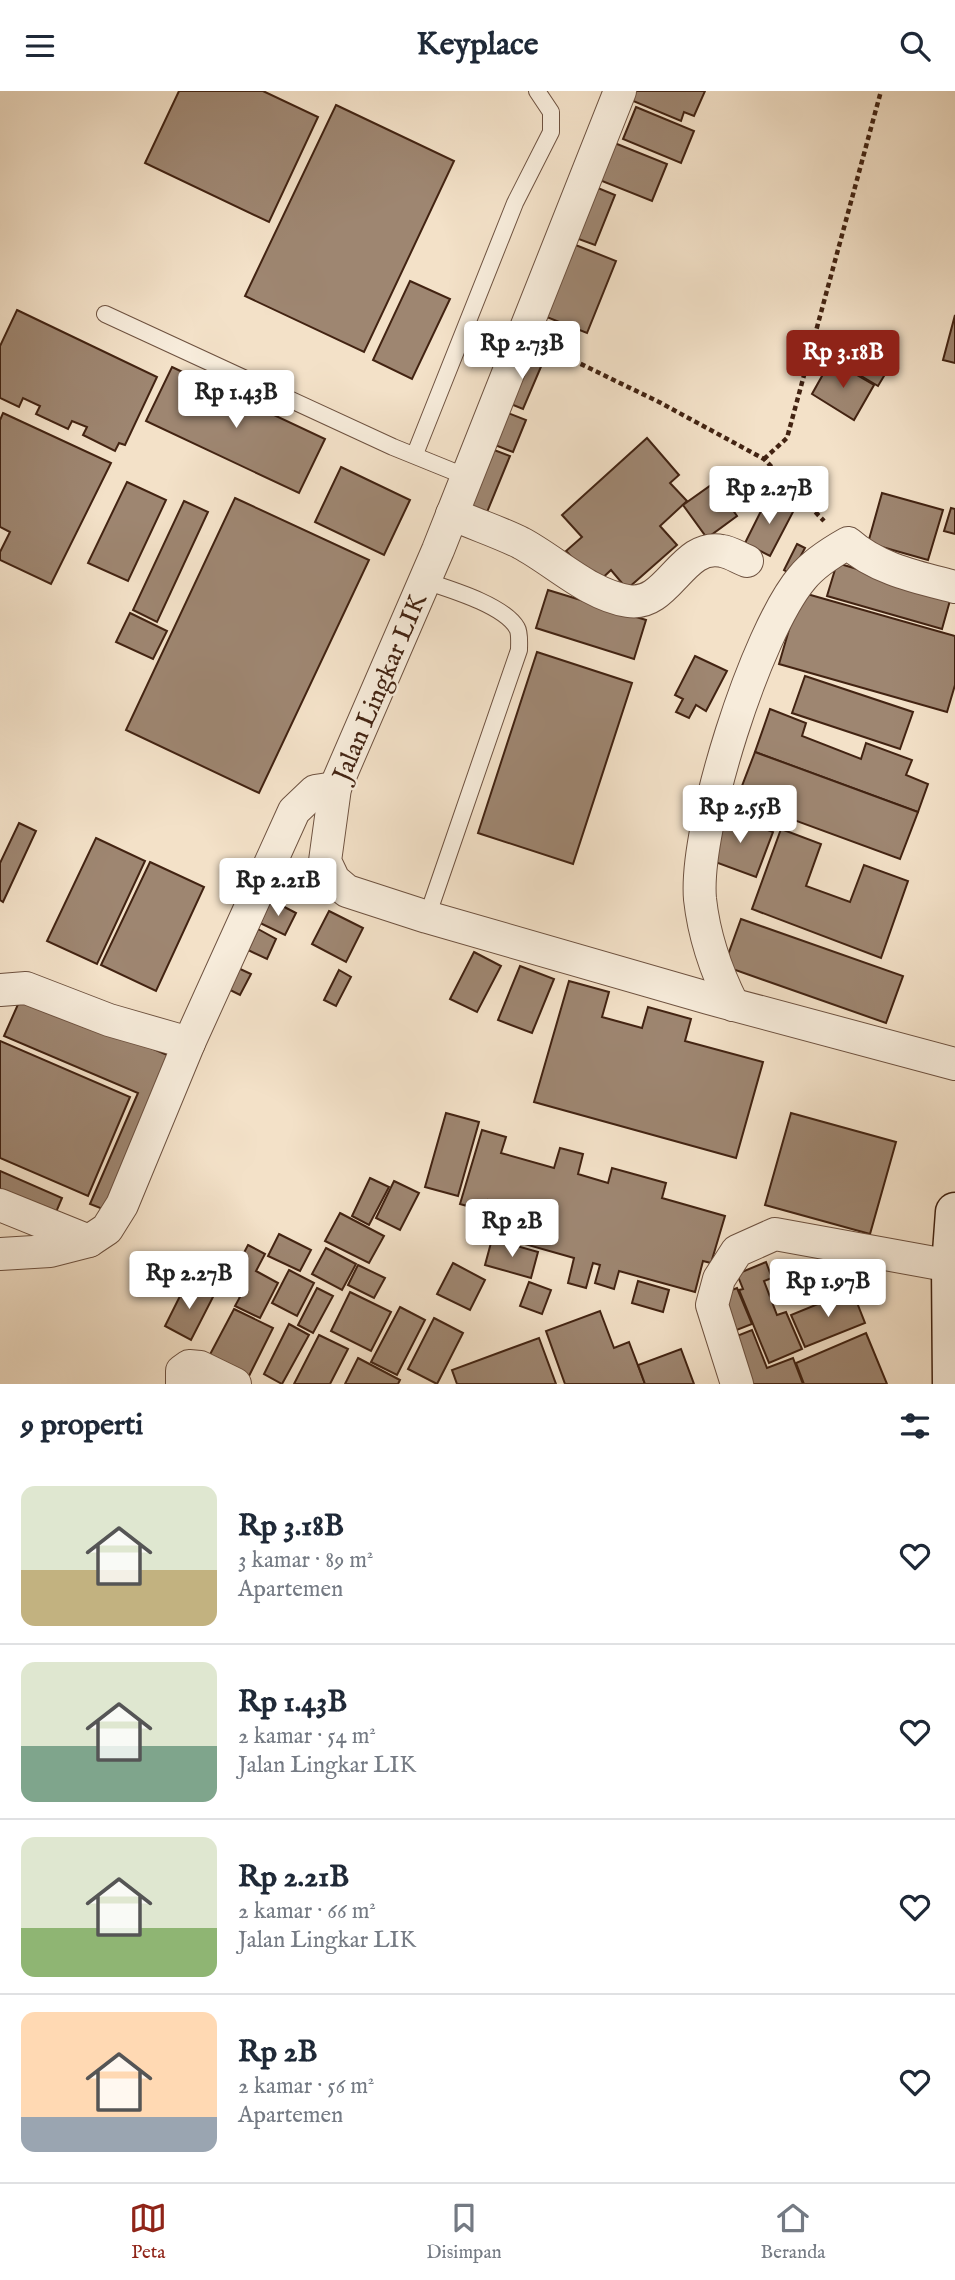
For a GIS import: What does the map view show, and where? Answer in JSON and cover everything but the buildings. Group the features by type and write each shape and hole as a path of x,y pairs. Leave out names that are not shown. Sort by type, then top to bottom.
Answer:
{"street":[{"name":"Jalan Lingkar LIK","path":"620,91 425,581 335,788 325,861 334,880 347,891 427,917 733,1005 955,1064"},
{"path":"452,514 518,542 601,592 630,602 647,599 697,554 709,550 723,551 747,561"},
{"path":"733,1005 714,967 700,898 709,817 749,683 783,605 802,577 848,543 863,556 899,572 955,587"},
{"path":"0,1254 50,1251 89,1241 107,1229 122,1205 189,1043 294,811 315,791 335,788"},
{"path":"0,990 26,988 109,1020 189,1043"},
{"path":"0,1205 89,1241"},
{"path":"953,1384 951,1266 955,1212"},
{"path":"737,1384 712,1305 719,1279 737,1251 775,1234 951,1266"},
{"path":"182,1384 182,1371 189,1366 200,1367 235,1384"}],"lane":[{"path":"415,454 515,203 551,132 551,112 537,91"},
{"path":"105,314 393,447 467,477"},
{"path":"425,581 464,595 505,615 518,629 519,650 427,917"}],"path":[{"path":"764,459 787,438 881,91"},
{"path":"524,336 659,402 764,459 804,503 848,543"}]}
